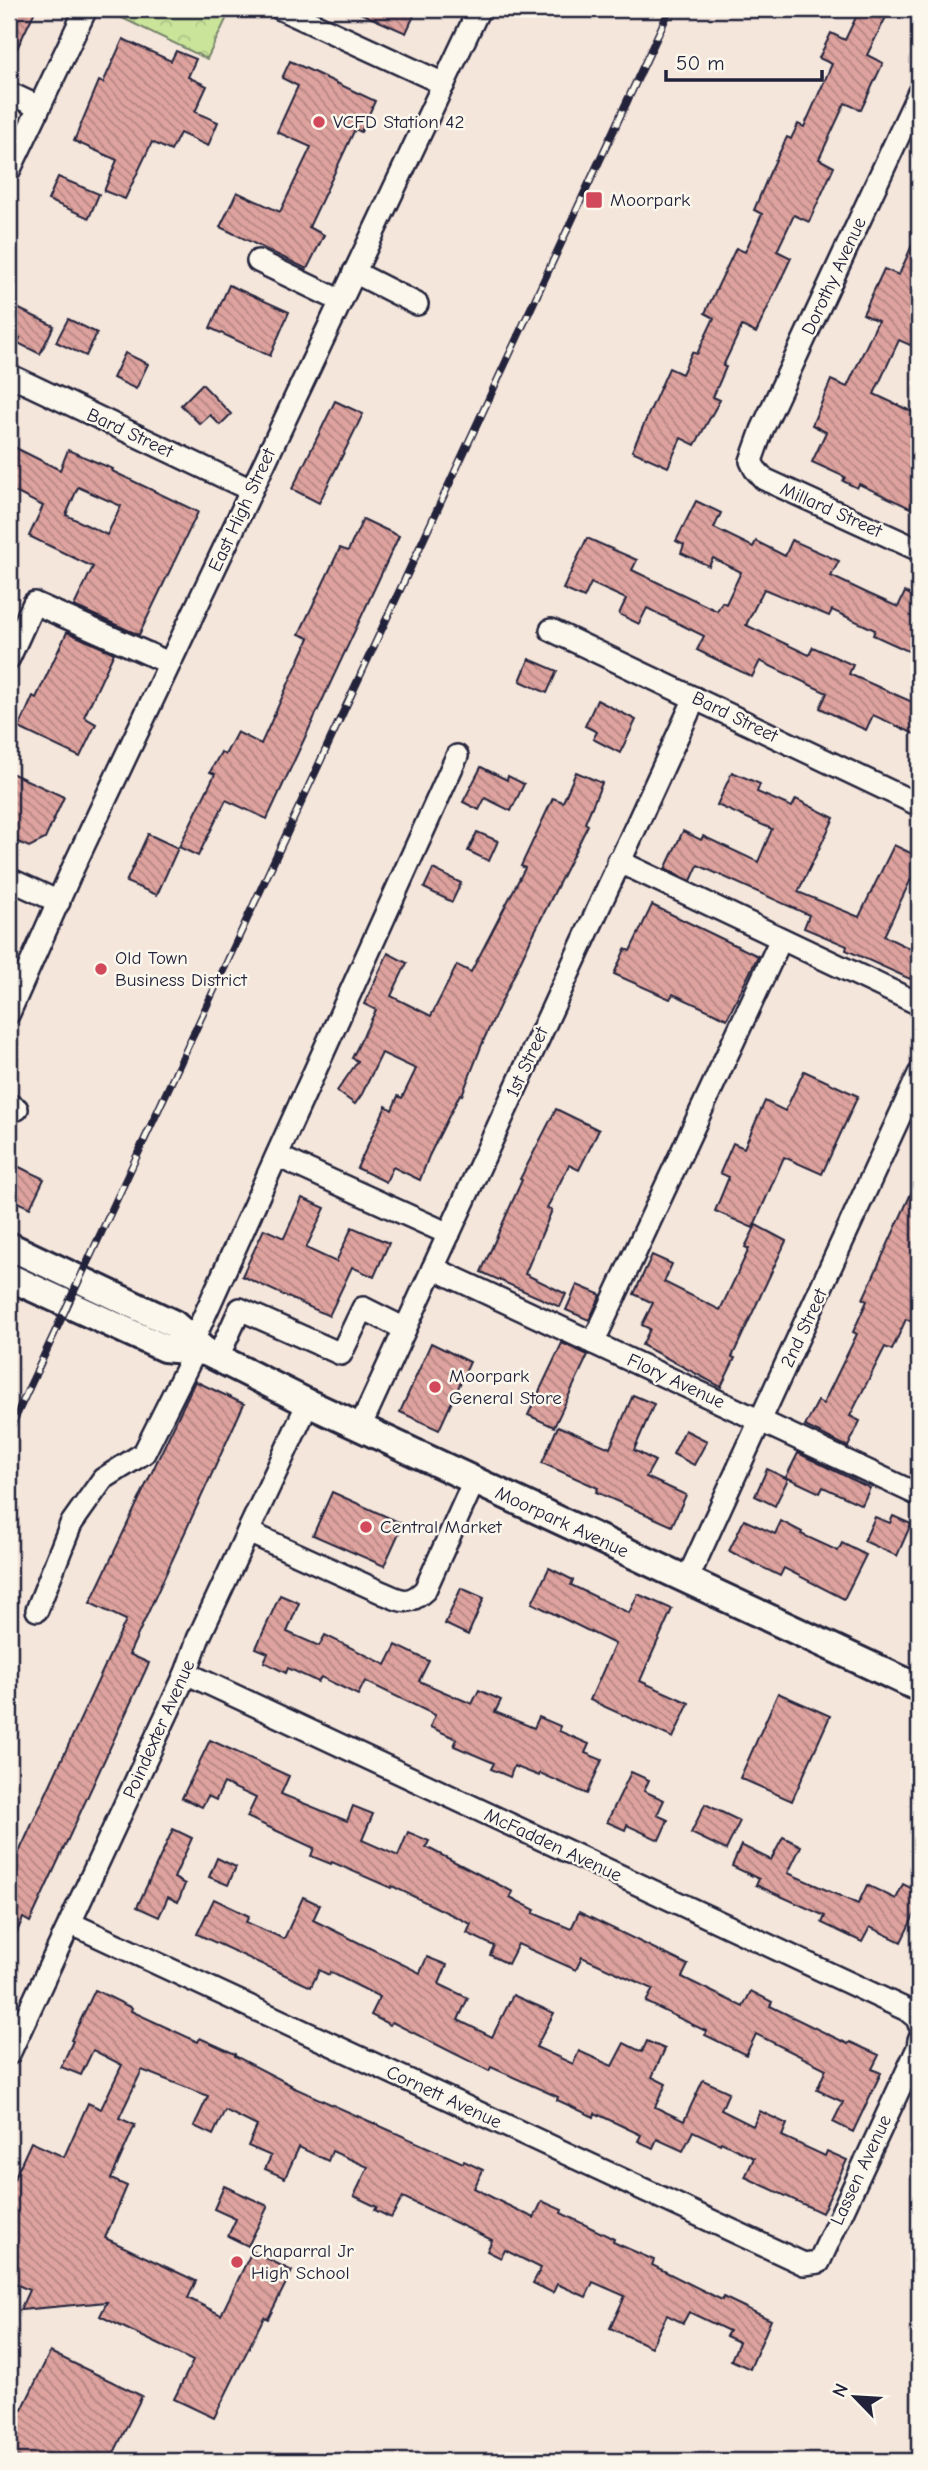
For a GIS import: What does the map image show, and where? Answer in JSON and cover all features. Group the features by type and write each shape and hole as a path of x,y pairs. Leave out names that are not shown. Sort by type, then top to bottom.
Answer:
{"main road":[{"name":"Moorpark Avenue","path":"9,1246 174,1324 203,1350 308,1403 919,1688"},
{"name":"Moorpark Avenue","path":"9,1277 164,1348 203,1350"}],"street":[{"path":"9,172 86,9"},
{"path":"281,9 444,84"},
{"name":"East High Street","path":"9,1013 169,663 479,9"},
{"name":"Dorothy Avenue","path":"751,461 762,429 919,92"},
{"path":"9,93 39,107"},
{"path":"257,261 341,301"},
{"path":"354,272 416,304"},
{"name":"Bard Street","path":"9,375 251,490"},
{"name":"Millard Street","path":"751,461 764,479 919,550"},
{"path":"9,658 34,603 169,663"},
{"name":"Bard Street","path":"551,630 919,805"},
{"name":"1st Street","path":"360,1427 695,698"},
{"path":"37,1610 71,1524 103,1479 144,1453 203,1350 277,1156 457,756"},
{"path":"618,862 919,1004"},
{"path":"9,879 59,902"},
{"path":"593,1343 781,939"},
{"name":"2nd Street","path":"687,1580 919,1074"},
{"path":"277,1156 449,1234"},
{"name":"Flory Avenue","path":"433,1268 919,1495"},
{"path":"203,1350 240,1310 341,1354 363,1308 405,1329"},
{"name":"Poindexter Avenue","path":"9,2054 308,1403"},
{"path":"248,1532 383,1593 403,1601 415,1600 425,1590 474,1481"},
{"name":"McFadden Avenue","path":"186,1673 907,2010 919,2021"},
{"name":"Cornett Avenue","path":"70,1923 804,2264 818,2262"},
{"name":"Lassen Avenue","path":"818,2262 918,2048 919,2040"}],"green space":[{"path":"121,9 231,9 207,59 118,16"}],"building":[{"path":"9,9 36,9 9,65"},
{"path":"351,9 417,9 406,33"},
{"path":"860,9 890,9 867,55 883,63 861,110 845,103 819,159 834,167 809,222 794,215 777,251 791,258 756,333 742,326 723,366 726,367 713,397 720,400 695,445 681,438 668,467 632,451 669,368 682,374 692,352 697,354 714,318 705,313 736,248 745,252 762,214 754,210 770,172 787,137 791,139 798,124 804,127 832,64 819,58 831,33 845,40"},
{"path":"123,39 171,61 176,51 196,59 188,77 207,86 195,112 218,122 208,146 180,133 171,151 152,142 125,199 104,191 117,160 74,141 99,81 103,83"},
{"path":"290,61 375,101 361,132 355,129 309,227 324,235 307,269 220,227 237,192 280,212 311,147 277,132 298,86 282,78"},
{"path":"58,177 99,194 89,218 48,200"},
{"path":"919,229 919,299 913,314 919,317 919,349 899,340 874,394 919,415 919,489 910,508 859,484 857,488 843,481 845,477 812,462 826,432 812,425 831,380 847,387 878,321 863,314 884,269 899,275"},
{"path":"229,285 289,312 270,356 210,328"},
{"path":"9,304 54,326 40,354 18,343 20,338 9,332"},
{"path":"68,319 97,333 86,356 56,342"},
{"path":"125,353 148,364 136,389 113,378"},
{"path":"202,384 231,414 220,425 210,415 200,424 181,405"},
{"path":"335,401 363,414 319,503 292,489"},
{"path":"14,447 60,470 68,450 113,469 112,471 198,512 139,635 74,606 93,567 29,536 43,506 9,489 9,457","holes":["78,487 121,506 107,535 66,515"]},
{"path":"696,501 721,513 714,528 753,547 756,541 785,556 792,540 839,561 831,576 869,594 898,607 905,592 919,599 919,656 873,635 875,630 832,610 829,616 764,589 746,625 809,655 813,647 853,665 849,674 919,705 919,736 873,715 866,730 846,721 820,708 827,693 760,661 752,677 697,650 704,636 647,608 639,624 619,614 626,599 591,583 584,598 563,589 587,538 637,560 632,570 717,611 722,602 726,604 741,572 713,558 709,566 681,553 684,545 676,541"},
{"path":"363,519 399,536 267,819 226,800 198,856 179,847 215,774 210,772 221,752 225,755 237,732 261,744 309,638 299,634 340,548 348,551"},
{"path":"67,632 114,653 84,717 96,724 80,757 19,728"},
{"path":"529,659 557,671 547,693 520,681"},
{"path":"597,700 636,720 620,753 593,739 597,732 585,726"},
{"path":"481,767 507,780 508,776 524,784 511,811 485,798 479,810 463,802"},
{"path":"9,772 64,797 45,839 29,847 9,838"},
{"path":"576,772 602,783 585,823 588,825 530,941 485,1037 462,1095 460,1094 429,1156 420,1180 393,1167 386,1182 357,1168 386,1106 392,1110 398,1096 402,1098 416,1069 382,1053 355,1104 337,1091 358,1061 352,1058 376,1010 364,1004 388,953 407,963 391,996 431,1016 457,965 471,972 525,868 521,866 553,798 563,802"},
{"path":"732,772 760,784 757,792 792,807 796,799 834,818 798,892 859,917 894,845 919,857 919,883 911,879 884,936 919,953 919,961 910,979 846,950 847,946 804,928 809,915 698,865 691,881 665,869 683,831 701,840 703,836 758,862 772,829 717,805"},
{"path":"477,832 498,841 489,861 468,851"},
{"path":"148,834 178,848 157,895 126,882"},
{"path":"433,869 461,883 452,902 424,888"},
{"path":"652,905 758,956 727,1019 673,994 670,999 614,974 625,949 630,951"},
{"path":"804,1071 858,1096 822,1174 784,1157 753,1228 715,1211 729,1177 720,1173 733,1143 744,1148 765,1101 785,1111"},
{"path":"556,1109 599,1130 579,1170 569,1165 547,1208 552,1210 525,1274 566,1294 560,1307 481,1272 522,1180 520,1179"},
{"path":"9,1162 44,1179 30,1208 9,1198"},
{"path":"919,1176 919,1307 912,1322 906,1319 892,1350 885,1347 850,1416 860,1421 848,1447 805,1426 818,1401 823,1404 857,1334 853,1332 867,1301 863,1299"},
{"path":"302,1198 325,1208 306,1248 336,1262 352,1227 389,1243 374,1277 352,1267 329,1316 242,1276 264,1229 284,1238"},
{"path":"756,1225 786,1241 732,1357 735,1358 721,1387 642,1345 650,1329 642,1325 653,1303 634,1294 652,1255 672,1264 664,1282 720,1310 749,1249 745,1247"},
{"path":"577,1285 601,1295 589,1320 566,1310"},
{"name":"Moorpark General Store","path":"431,1343 470,1362 439,1430 400,1412"},
{"path":"562,1343 588,1355 554,1427 528,1415"},
{"path":"195,1381 244,1404 129,1654 149,1663 30,1922 23,1918 9,1950 9,1874 126,1620 90,1603"},
{"path":"633,1395 654,1404 634,1450 655,1461 646,1477 686,1495 672,1526 596,1492 598,1488 542,1463 558,1426 610,1448"},
{"path":"685,1430 707,1441 694,1465 673,1454"},
{"path":"798,1453 870,1488 862,1505 823,1487 820,1493 786,1477"},
{"path":"767,1469 788,1479 775,1506 755,1496"},
{"path":"332,1492 403,1524 384,1566 313,1535"},
{"path":"893,1516 911,1524 897,1556 864,1541 875,1517 890,1523"},
{"path":"744,1520 775,1534 781,1521 802,1532 801,1534 838,1551 842,1543 866,1555 844,1599 784,1568 780,1576 729,1551"},
{"path":"549,1568 573,1580 571,1585 629,1613 638,1594 672,1609 640,1681 689,1703 673,1738 590,1700 615,1644 532,1603"},
{"path":"461,1588 484,1598 468,1635 445,1624"},
{"path":"280,1595 299,1603 287,1632 319,1646 325,1635 386,1665 396,1645 429,1661 419,1681 472,1704 479,1690 501,1700 495,1712 534,1728 539,1717 560,1726 559,1731 589,1744 585,1753 602,1760 587,1794 540,1773 539,1776 514,1766 510,1777 491,1769 494,1763 454,1746 457,1739 430,1727 435,1715 365,1681 358,1695 321,1677 318,1682 288,1668 286,1673 264,1662 268,1653 256,1648"},
{"path":"778,1693 830,1716 792,1801 740,1778"},
{"path":"210,1740 289,1776 281,1794 347,1821 353,1806 373,1814 362,1840 398,1856 408,1832 429,1841 426,1847 513,1892 510,1897 535,1910 533,1913 571,1929 579,1912 688,1965 682,1977 743,2007 751,1991 772,2002 770,2006 848,2044 850,2042 879,2055 872,2069 881,2073 853,2132 833,2122 843,2102 817,2090 826,2069 756,2034 746,2055 705,2035 706,2031 646,2002 653,1989 582,1957 576,1970 518,1944 508,1964 490,1955 494,1946 467,1933 471,1924 392,1886 391,1888 332,1862 331,1864 311,1856 314,1848 247,1817 256,1798 224,1783 216,1800 208,1796 202,1807 182,1798"},
{"path":"631,1772 649,1780 644,1791 664,1800 657,1815 668,1820 659,1840 627,1825 625,1830 607,1822"},
{"path":"705,1804 740,1821 726,1850 691,1833"},
{"path":"173,1829 192,1838 174,1878 185,1884 178,1902 168,1897 159,1917 137,1907"},
{"path":"783,1837 801,1846 788,1873 858,1904 867,1885 896,1899 903,1884 919,1892 919,1905 901,1942 870,1927 862,1942 822,1923 825,1916 756,1885 759,1879 732,1866 741,1845 771,1860"},
{"path":"217,1858 236,1867 228,1885 209,1877"},
{"path":"303,1897 320,1905 313,1920 420,1973 427,1957 447,1965 439,1984 468,1998 458,2020 492,2037 513,1995 554,2013 536,2047 573,2064 579,2051 612,2066 624,2043 642,2052 647,2041 665,2049 652,2077 666,2084 655,2107 684,2121 703,2080 729,2092 721,2110 753,2126 760,2111 787,2124 782,2136 825,2156 827,2151 847,2160 822,2213 745,2177 754,2158 721,2142 720,2144 693,2131 683,2151 657,2139 653,2148 638,2141 641,2135 595,2113 594,2117 557,2100 558,2097 491,2067 489,2071 392,2022 390,2025 371,2015 380,1997 330,1972 329,1975 319,1970 311,1987 197,1934 214,1899 249,1916 246,1922 284,1939"},
{"path":"95,1990 132,2008 131,2011 198,2042 200,2038 235,2054 290,2086 483,2170 474,2188 501,2202 534,2218 542,2201 614,2239 613,2242 654,2260 652,2265 722,2300 723,2297 771,2320 750,2369 731,2360 739,2342 726,2336 729,2331 689,2312 683,2323 667,2315 651,2347 610,2328 625,2296 593,2282 586,2297 557,2284 553,2293 533,2283 541,2268 505,2250 501,2258 487,2251 492,2240 403,2197 391,2218 375,2210 377,2207 354,2196 368,2167 332,2151 328,2161 299,2147 285,2178 265,2169 271,2156 248,2146 257,2126 225,2110 213,2135 194,2126 208,2096 142,2070 119,2118 135,2125 111,2179 127,2186 105,2238 196,2281 188,2298 221,2315 252,2251 292,2271 268,2319 264,2317 214,2418 174,2399 193,2361 100,2316 107,2302 20,2310 29,2290 9,2281 9,2190 31,2142 64,2157 88,2103 101,2109 122,2065 93,2050 81,2075 61,2067"},
{"path":"224,2186 268,2206 248,2246 228,2236 236,2219 214,2209"},
{"path":"50,2352 142,2396 110,2461 27,2461 9,2453 9,2404 22,2410"}],"railway":[{"path":"9,1431 670,9"}],"place":[{"name":"VCFD Station 42","path":"319,122"},
{"name":"Moorpark","path":"594,200"},
{"name":"Old Town Business District","path":"101,969"},
{"name":"Moorpark General Store","path":"435,1387"},
{"name":"Central Market","path":"366,1527"},
{"name":"Chaparral Jr High School","path":"237,2262"}]}
